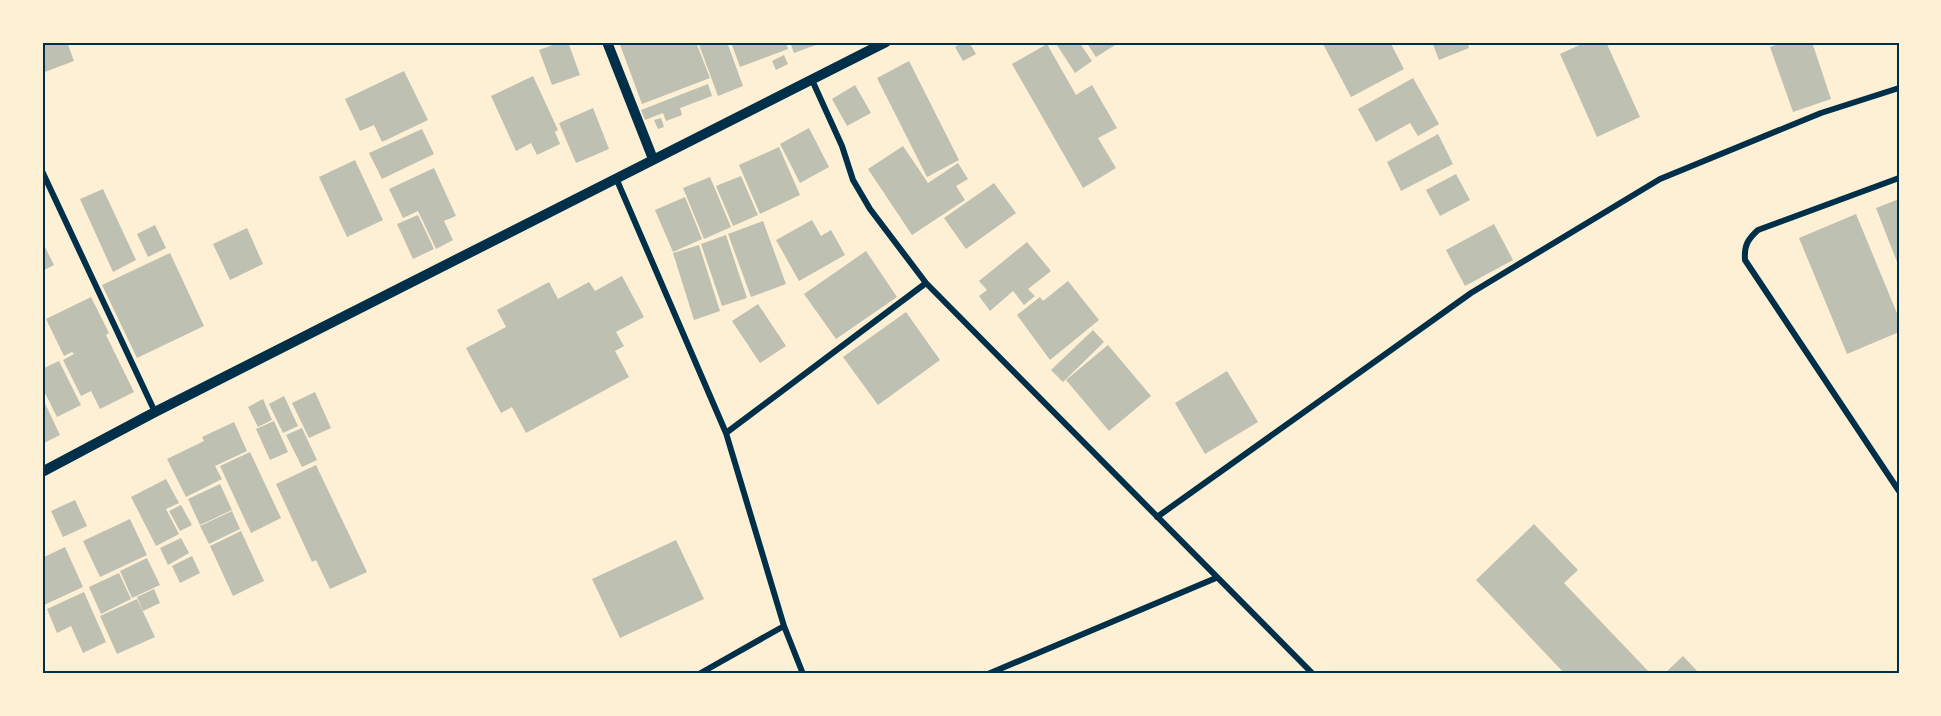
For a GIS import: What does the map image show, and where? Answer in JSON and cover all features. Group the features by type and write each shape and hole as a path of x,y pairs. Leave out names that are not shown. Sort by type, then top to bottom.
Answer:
{"street":[{"path":"607,42 653,159"},
{"path":"42,472 155,412 886,42"},
{"path":"812,80 842,146 853,180 870,209 926,283 1215,578 1313,674"},
{"path":"1157,517 1471,293 1660,179 1821,113 1899,88"},
{"path":"42,171 155,412"},
{"path":"616,178 726,433 784,626 803,674"},
{"path":"1899,178 1758,230 1748,239 1744,250 1745,260 1899,491"},
{"path":"726,433 926,283"},
{"path":"988,674 1215,578"},
{"path":"699,674 784,626"}],"building":[{"path":"42,42 67,42 74,61 42,73"},
{"path":"561,42 568,42 580,75 552,85 539,50"},
{"path":"619,42 696,42 710,78 642,104"},
{"path":"698,42 727,42 743,86 718,96"},
{"path":"731,42 786,42 788,49 740,67"},
{"path":"790,42 824,42 794,53"},
{"path":"963,42 969,42 976,54 963,61 955,47"},
{"path":"1055,42 1079,42 1092,61 1075,73"},
{"path":"1086,42 1120,42 1096,57"},
{"path":"1322,42 1390,42 1404,69 1351,97"},
{"path":"1432,42 1467,42 1469,48 1439,60"},
{"path":"1586,42 1606,42 1640,117 1597,137 1560,54"},
{"path":"1784,42 1812,42 1831,99 1793,112 1770,47"},
{"path":"1047,44 1076,95 1092,85 1117,128 1098,138 1116,168 1083,188 1012,64"},
{"path":"784,55 788,64 776,70 772,61"},
{"path":"909,61 959,160 927,177 877,78"},
{"path":"404,71 428,120 382,142 374,125 360,131 345,99"},
{"path":"533,76 558,130 555,132 560,144 537,155 531,143 516,151 491,96"},
{"path":"1413,78 1439,124 1418,136 1410,123 1376,142 1358,109"},
{"path":"708,84 712,96 680,108 682,115 666,121 663,113 645,120 641,110"},
{"path":"855,85 871,113 847,126 832,99"},
{"path":"593,108 609,149 576,163 559,123"},
{"path":"661,118 664,127 658,129 654,120"},
{"path":"809,128 829,167 800,183 780,144"},
{"path":"422,129 434,154 382,179 369,153"},
{"path":"1438,134 1453,164 1401,191 1387,162"},
{"path":"903,146 928,183 958,163 968,179 956,186 965,200 912,235 868,169"},
{"path":"779,147 800,195 760,214 739,165"},
{"path":"355,160 383,220 347,237 319,177"},
{"path":"434,168 456,216 444,221 453,240 436,249 418,211 403,218 389,189"},
{"path":"1456,174 1470,200 1440,216 1426,190"},
{"path":"741,176 758,215 733,226 716,186"},
{"path":"710,177 731,227 704,239 683,188"},
{"path":"994,183 1016,213 966,249 944,218"},
{"path":"103,189 136,260 113,272 80,199"},
{"path":"685,197 702,239 673,252 655,210"},
{"path":"1899,199 1899,267 1876,208"},
{"path":"1856,214 1899,318 1899,332 1847,354 1799,238"},
{"path":"418,215 434,249 413,259 397,224"},
{"path":"812,220 821,236 831,230 845,255 799,281 776,240"},
{"path":"763,221 786,284 751,297 728,234"},
{"path":"1494,224 1513,260 1465,286 1446,250"},
{"path":"155,225 166,248 148,257 137,234"},
{"path":"247,228 263,264 230,280 213,244"},
{"path":"726,235 747,298 722,306 701,244"},
{"path":"42,241 54,265 42,271"},
{"path":"1027,242 1051,271 1028,289 1035,296 1024,305 1013,291 990,311 979,296 987,290 979,281"},
{"path":"699,245 720,311 694,320 673,253"},
{"path":"866,251 897,297 836,339 804,294"},
{"path":"170,253 204,326 137,358 102,285"},
{"path":"622,276 644,317 616,332 624,346 615,351 629,377 526,433 512,407 501,413 466,348 506,327 497,310 549,282 558,299 589,282 595,291"},
{"path":"1068,281 1099,320 1050,360 1017,315 1040,297 1043,301"},
{"path":"91,297 109,333 106,335 134,392 100,409 91,391 81,396 63,360 74,354 72,352 64,356 46,319"},
{"path":"758,304 786,346 760,363 732,321"},
{"path":"906,312 940,360 878,405 843,357"},
{"path":"1093,330 1104,342 1063,382 1051,370"},
{"path":"1108,345 1151,396 1109,431 1066,380"},
{"path":"59,361 81,405 57,417 42,387 42,369"},
{"path":"1227,371 1258,422 1205,454 1175,403"},
{"path":"315,392 331,428 309,438 292,403"},
{"path":"284,396 298,426 283,433 269,404"},
{"path":"42,397 60,435 42,444"},
{"path":"263,399 272,420 258,427 248,407"},
{"path":"274,421 288,452 270,460 256,429"},
{"path":"234,422 247,451 215,466 222,479 186,497 167,459 204,441 202,437"},
{"path":"302,428 317,460 302,467 286,435"},
{"path":"250,452 281,518 251,533 220,466"},
{"path":"316,465 367,572 330,589 316,560 312,562 276,484"},
{"path":"166,479 179,503 166,509 179,534 156,546 131,497"},
{"path":"220,484 232,510 200,525 188,499"},
{"path":"75,500 87,526 63,537 51,511"},
{"path":"181,505 192,525 180,531 169,511"},
{"path":"232,511 240,529 209,544 200,526"},
{"path":"130,519 147,555 100,577 83,541"},
{"path":"1534,524 1578,570 1564,583 1651,674 1565,674 1476,580"},
{"path":"241,531 264,581 233,596 210,546"},
{"path":"181,538 189,553 168,565 160,548"},
{"path":"676,540 704,599 620,638 592,579"},
{"path":"65,547 83,587 44,605 42,601 42,558"},
{"path":"192,556 200,573 180,583 172,566"},
{"path":"147,558 160,585 132,598 120,571"},
{"path":"119,573 131,599 101,614 89,587"},
{"path":"154,589 160,603 143,611 137,597"},
{"path":"84,592 106,642 83,653 71,626 57,633 47,609"},
{"path":"137,599 155,637 117,654 100,616"},
{"path":"1683,656 1700,674 1664,674"}]}
